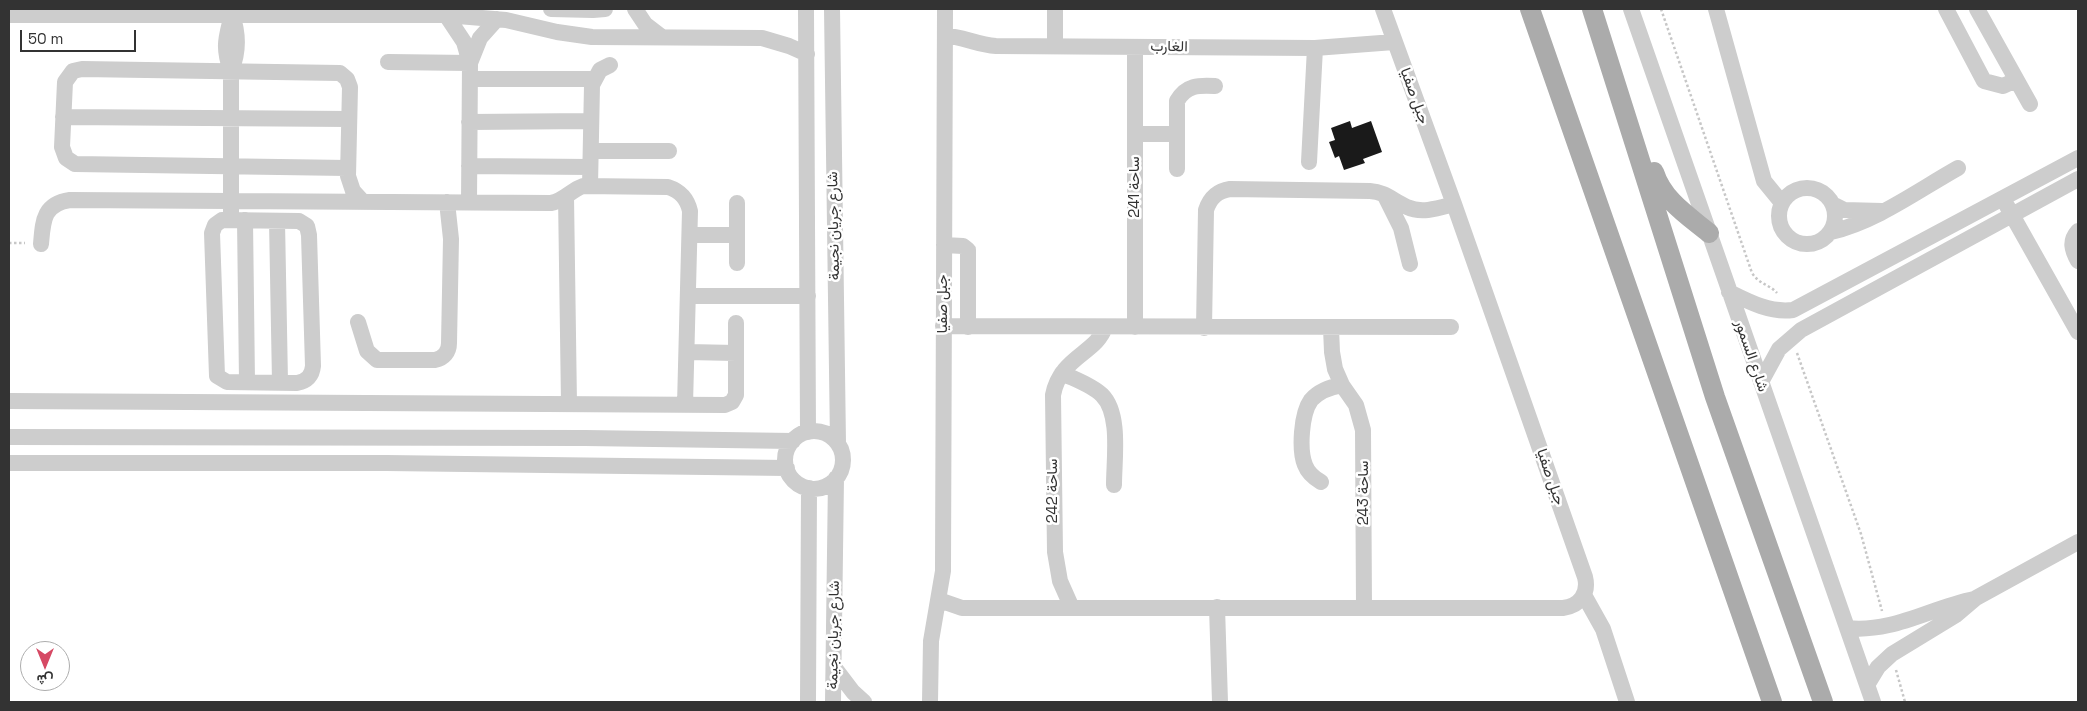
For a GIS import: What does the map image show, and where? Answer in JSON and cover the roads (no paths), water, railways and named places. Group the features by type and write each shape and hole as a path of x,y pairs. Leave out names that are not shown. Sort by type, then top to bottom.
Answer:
{"main road":[{"path":"1530,9 1772,702"},
{"path":"1593,14 1616,57 1657,181 1668,198 1708,233"},
{"path":"1593,14 1715,398 1822,702"}],"street":[{"path":"551,9 605,9"},
{"path":"635,9 645,24 662,38"},
{"name":"شارع جريان نجيمة","path":"806,9 808,432"},
{"name":"شارع جريان نجيمة","path":"832,9 838,443"},
{"name":"جبل صفيا","path":"930,702 931,641 943,572 945,9"},
{"path":"1055,9 1055,46"},
{"name":"جبل صفيا","path":"1383,9 1454,204 1585,577 1586,589 1584,595"},
{"name":"شارع السمور","path":"1631,9 1873,702"},
{"path":"1716,9 1764,181 1787,197"},
{"path":"1946,9 1984,81 2003,86 2016,80"},
{"path":"1977,9 2030,104"},
{"path":"9,15 233,12 424,15 447,12 498,19 574,35 609,38 762,38 789,46 807,54"},
{"path":"233,12 238,43 237,53 230,70 231,201 238,220 247,382"},
{"path":"447,12 464,42 470,71 469,202"},
{"path":"470,71 480,38 498,19"},
{"name":"الغارب","path":"945,36 986,46 1315,48 1394,42"},
{"name":"ساحة 241","path":"1135,47 1135,327"},
{"path":"1309,162 1315,48"},
{"path":"388,62 470,71 594,79"},
{"path":"590,186 594,79 600,70 610,65"},
{"path":"347,168 75,164 70,162 63,153 65,82 70,74 78,70 230,70 340,73 349,83 347,168 350,184 357,197 363,202"},
{"path":"1177,169 1176,106 1180,96 1184,91 1195,86 1215,86"},
{"path":"63,117 349,119"},
{"path":"469,122 591,121"},
{"path":"1135,134 1176,134"},
{"path":"469,166 590,159 669,151"},
{"path":"1729,292 1753,304 1782,311 1793,310 1836,289 2078,158"},
{"path":"1760,382 1779,349 1801,330 2074,182 2061,167"},
{"path":"1884,211 1844,210 1834,205 1824,192 1808,187 1787,197 1779,219 1786,234 1800,243 1817,242 1831,232 1852,227 1884,211 1958,168"},
{"path":"41,244 45,217 52,207 63,201 551,203 560,201 577,188 590,186 662,187 674,189 689,204 690,234 685,405"},
{"path":"1204,328 1206,210 1212,198 1217,194 1230,189 1370,191 1384,194 1408,208 1416,210 1425,211 1454,204"},
{"path":"1384,194 1401,228 1410,264"},
{"path":"566,196 569,404"},
{"path":"2004,198 2078,332"},
{"path":"358,322 367,350 377,360 435,360 440,359 447,352 450,343 451,239 447,202"},
{"path":"737,204 737,263"},
{"path":"1831,232 1836,219 1834,205"},
{"path":"238,220 277,221 299,221 307,226 309,230 313,366 311,374 305,380 297,383 223,381 215,372 212,233 218,222 238,220"},
{"path":"277,221 280,382"},
{"path":"2078,231 2072,242 2072,248 2078,261"},
{"path":"690,234 737,235"},
{"path":"944,245 963,246 968,250 968,327"},
{"path":"1836,289 1845,306"},
{"path":"688,296 808,296"},
{"path":"9,401 725,405 732,402 736,391 736,322"},
{"path":"943,326 1451,327"},
{"name":"ساحة 242","path":"1072,608 1060,581 1054,552 1053,396 1054,388 1062,373 1099,338 1105,327"},
{"name":"ساحة 243","path":"1331,328 1333,361 1342,385 1356,405 1364,430 1364,608"},
{"path":"687,352 736,353"},
{"path":"1062,373 1096,390 1111,408 1114,423 1114,485"},
{"path":"1321,482 1309,472 1303,458 1304,416 1307,408 1318,394 1325,389 1342,385"},
{"path":"808,432 825,433 838,443 843,457 840,472 836,478 824,487 809,488 795,481 787,468 786,454 793,441 808,432"},
{"path":"9,437 585,438 793,441"},
{"path":"386,463 387,438"},
{"path":"585,438 585,466"},
{"path":"9,463 386,463 787,468"},
{"name":"شارع جريان نجيمة","path":"834,702 836,478"},
{"name":"شارع جريان نجيمة","path":"808,702 809,488"},
{"path":"1847,628 1872,629 1886,627 1976,598 2078,542"},
{"path":"939,600 962,608 1563,608 1575,605 1584,595 1603,630 1628,702"},
{"path":"1867,685 1878,667 1885,660 1956,615 1976,598"},
{"path":"1216,607 1220,702"},
{"path":"1925,614 1933,629"},
{"path":"834,667 853,692 864,702"}]}
